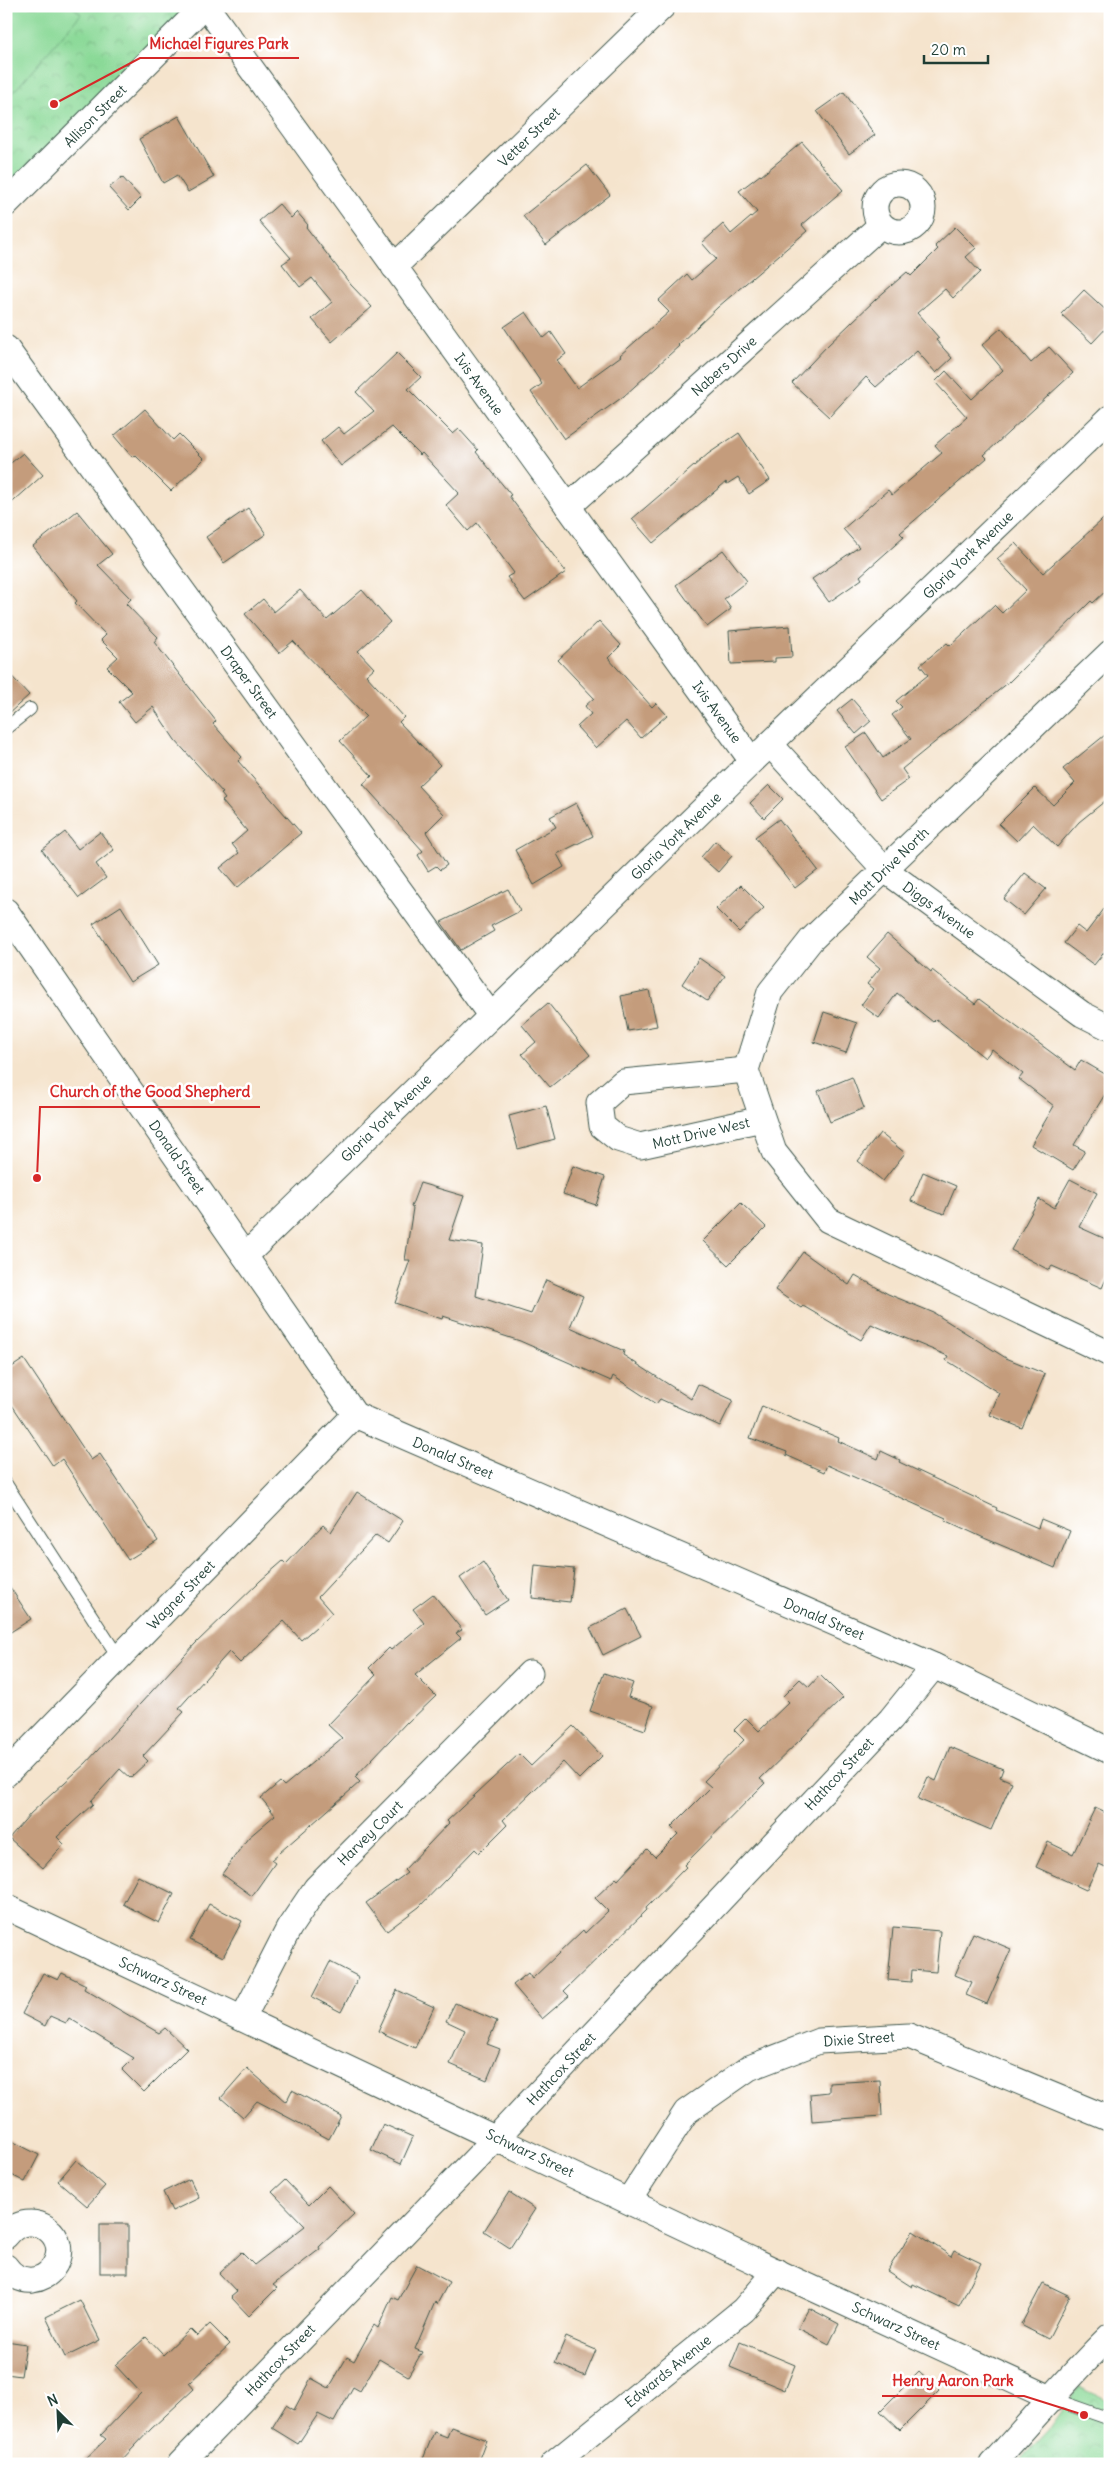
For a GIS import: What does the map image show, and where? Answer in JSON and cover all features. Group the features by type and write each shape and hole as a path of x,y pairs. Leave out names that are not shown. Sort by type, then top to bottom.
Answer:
{"street":[{"name":"Allison Street","path":"6,204 205,6"},
{"name":"Ivis Avenue","path":"205,6 752,762"},
{"name":"Vetter Street","path":"394,267 663,6"},
{"name":"Nabers Drive","path":"568,506 881,225"},
{"name":"Draper Street","path":"6,348 491,1016"},
{"name":"Gloria York Avenue","path":"245,1256 770,744 1110,418"},
{"name":"Mott Drive North","path":"746,1070 770,992 811,940 1110,653"},
{"name":"Diggs Avenue","path":"770,744 885,870 1082,1014 1110,1028"},
{"name":"Donald Street","path":"6,911 355,1415 934,1666 1110,1751"},
{"path":"746,1070 762,1120"},
{"name":"Mott Drive West","path":"746,1070 623,1082 599,1103 602,1126 618,1138 640,1146 762,1120 774,1152 828,1220 1110,1354"},
{"name":"Wagner Street","path":"6,1774 355,1415"},
{"name":"Hathcox Street","path":"180,2464 497,2137 891,1719 934,1666"},
{"name":"Harvey Court","path":"244,2018 289,1928 316,1888 530,1673"},
{"name":"Schwarz Street","path":"6,1907 497,2137 777,2271 1053,2398"},
{"name":"Dixie Street","path":"630,2200 686,2112 749,2068 819,2041 910,2036 1110,2119"},
{"path":"6,2236 18,2225 28,2222 38,2224 47,2228 54,2235 59,2254 51,2272 35,2280 17,2277 6,2267"},
{"name":"Edwards Avenue","path":"553,2464 743,2310 777,2271"},
{"path":"992,2464 1053,2398 1067,2378 1110,2336"}],"lane":[{"path":"6,728 30,709"},
{"path":"6,1484 119,1658"},
{"path":"1053,2398 1110,2420"}],"green space":[{"path":"6,6 198,6 6,201"},
{"path":"6,6 72,6 81,14 6,101"},
{"path":"1079,2387 1110,2401 1110,2464 1016,2464 1050,2428"}],"building":[{"path":"844,92 875,135 849,154 817,111"},
{"path":"179,116 214,177 188,192 177,175 163,183 139,139"},
{"path":"802,142 843,190 802,225 807,231 718,307 679,346 624,396 564,439 531,392 542,384 504,327 526,312 544,338 551,332 566,354 557,360 577,388 621,356 669,312 658,301 687,274 692,280 716,259 702,243 723,224 731,234 757,212 739,191 761,176"},
{"path":"587,165 610,195 546,245 523,216"},
{"path":"122,177 141,198 129,210 109,188"},
{"path":"279,204 291,218 297,212 308,225 306,227 351,285 372,307 332,342 312,319 332,302 312,278 300,287 282,264 291,258 259,221"},
{"path":"955,227 976,248 966,257 980,272 953,298 945,289 917,313 939,338 936,340 952,358 936,373 917,351 876,387 866,377 829,417 792,383 876,299 907,272 911,276 938,249 935,246"},
{"path":"1084,290 1110,314 1110,324 1092,343 1061,314"},
{"path":"1001,328 1031,363 1049,347 1073,373 984,455 987,458 900,533 904,537 860,576 862,579 829,602 812,579 859,547 843,529 888,490 892,495 942,453 935,445 967,417 935,382 946,371 972,399 1003,370 982,345"},
{"path":"397,353 421,377 408,389 453,434 459,429 478,450 476,452 511,495 509,496 566,572 525,601 507,577 514,573 477,523 468,531 446,505 459,493 422,453 420,455 392,427 341,466 321,441 338,427 344,434 374,411 356,392"},
{"path":"145,409 173,440 179,434 204,459 171,491 135,455 132,457 114,436"},
{"path":"739,433 770,480 749,494 738,477 727,484 726,482 653,543 632,519 708,454"},
{"path":"23,453 43,475 6,508 6,467"},
{"path":"248,508 266,534 224,563 206,537"},
{"path":"77,511 112,554 98,565 131,599 126,604 158,637 154,642 216,721 213,724 242,757 238,761 301,833 237,888 220,868 239,853 232,844 247,831 222,801 225,799 221,794 223,793 175,740 153,707 135,722 119,702 132,692 107,667 118,657 101,640 106,635 75,603 77,601 33,546"},
{"path":"1110,513 1110,587 1093,603 1091,601 1009,682 902,769 909,779 881,799 845,747 866,733 883,758 911,739 892,715 902,707 896,701 928,675 920,665 947,643 950,646 994,605 1002,613 1026,590 997,559 1015,543 1043,573"},
{"path":"723,550 747,581 724,599 731,609 707,627 676,585"},
{"path":"300,590 327,620 362,590 390,622 358,651 374,668 366,675 404,717 399,722 440,765 418,786 444,814 426,832 447,865 440,870 436,866 428,871 418,855 423,851 363,784 372,776 340,741 366,716 293,641 279,653 245,614 263,599 274,612"},
{"path":"599,621 621,645 608,658 652,707 656,703 667,715 641,738 626,721 596,748 577,727 591,714 585,706 594,698 558,660"},
{"path":"790,626 792,657 775,658 775,662 731,664 729,631"},
{"path":"6,670 29,695 6,716"},
{"path":"852,699 871,721 856,734 837,711"},
{"path":"1110,731 1110,797 1079,822 1057,847 1033,824 1017,841 999,824 1035,788 1053,805 1075,783 1063,769"},
{"path":"769,785 783,799 764,818 750,803"},
{"path":"576,803 593,836 557,854 564,867 534,885 515,850 556,827 550,817"},
{"path":"779,819 818,870 795,888 755,837"},
{"path":"65,832 78,849 100,832 114,850 96,864 106,878 79,898 42,850"},
{"path":"715,841 732,856 718,872 701,857"},
{"path":"1025,873 1046,889 1024,915 1004,899"},
{"path":"741,885 764,908 739,932 716,909"},
{"path":"508,889 520,911 491,926 494,931 461,950 441,922"},
{"path":"1110,901 1110,945 1094,965 1064,943 1077,926 1086,933"},
{"path":"121,906 158,965 130,982 93,924"},
{"path":"887,934 931,972 932,970 975,1004 979,999 1075,1070 1081,1060 1110,1077 1110,1086 1074,1145 1085,1151 1073,1170 1031,1145 1054,1106 1019,1079 1023,1074 992,1049 985,1058 936,1019 933,1022 897,993 879,1018 861,1005 873,989 867,984 880,968 867,957"},
{"path":"699,958 725,976 707,1001 682,984"},
{"path":"649,990 657,1026 628,1031 621,996"},
{"path":"548,1003 590,1055 550,1087 522,1054 536,1042 522,1025"},
{"path":"824,1012 857,1023 846,1053 814,1042"},
{"path":"852,1077 864,1108 830,1122 818,1091"},
{"path":"546,1106 555,1139 518,1149 509,1116"},
{"path":"880,1133 905,1153 883,1181 858,1161"},
{"path":"573,1166 605,1177 596,1205 563,1194"},
{"path":"923,1172 956,1186 944,1214 911,1201"},
{"path":"1070,1179 1097,1193 1079,1227 1110,1241 1110,1270 1102,1288 1052,1266 1049,1270 1011,1250 1039,1199 1054,1208"},
{"path":"420,1183 464,1196 449,1240 483,1245 476,1296 531,1314 546,1280 583,1296 570,1327 624,1351 623,1355 691,1399 698,1384 733,1400 720,1426 660,1399 656,1404 613,1376 611,1381 520,1341 443,1316 442,1319 395,1303 410,1260 405,1260 413,1208 411,1207"},
{"path":"741,1203 766,1227 728,1265 703,1241"},
{"path":"803,1252 849,1285 855,1275 888,1294 934,1313 1006,1358 1045,1374 1022,1428 990,1415 999,1393 946,1360 948,1356 871,1324 861,1340 803,1306 801,1308 775,1290"},
{"path":"24,1359 91,1460 100,1454 158,1541 128,1560 62,1459 53,1466 6,1396 6,1371"},
{"path":"762,1406 839,1438 838,1441 878,1459 881,1451 900,1460 899,1462 997,1508 996,1510 1038,1528 1041,1519 1070,1531 1055,1568 984,1538 945,1520 946,1518 827,1465 824,1472 786,1455 787,1452 750,1438"},
{"path":"357,1492 403,1521 388,1543 376,1535 318,1597 332,1613 301,1640 284,1621 240,1663 229,1652 179,1708 184,1712 143,1756 148,1761 130,1778 120,1769 91,1801 93,1804 57,1837 64,1844 43,1868 9,1838 31,1813 86,1763 195,1644 260,1581 283,1561 286,1564 323,1525 331,1532"},
{"path":"483,1562 508,1600 485,1615 460,1578"},
{"path":"535,1565 574,1569 570,1602 532,1598"},
{"path":"6,1581 31,1619 6,1635"},
{"path":"433,1594 462,1630 456,1633 461,1638 415,1675 436,1696 407,1722 355,1777 360,1782 271,1860 275,1863 252,1896 222,1874 248,1838 275,1815 261,1798 280,1782 284,1786 342,1738 328,1725 376,1675 369,1668 389,1648 391,1650 424,1623 413,1609"},
{"path":"627,1609 641,1636 603,1655 590,1628"},
{"path":"604,1673 633,1683 628,1697 653,1706 645,1730 590,1711"},
{"path":"820,1675 843,1698 760,1779 765,1783 684,1865 686,1867 646,1908 647,1910 564,1991 569,1996 542,2019 513,1985 528,1973 532,1979 583,1930 585,1933 608,1911 595,1898 616,1878 618,1880 647,1849 655,1857 678,1834 671,1827 711,1787 704,1781 744,1740 734,1730 746,1718 759,1731 789,1702 783,1696 800,1679 809,1687"},
{"path":"573,1726 602,1756 579,1779 563,1762 503,1820 507,1825 479,1853 475,1849 419,1907 387,1931 366,1903 407,1873 404,1870 449,1823 447,1821 519,1754 531,1766"},
{"path":"950,1747 1003,1769 1000,1777 1012,1782 991,1830 918,1799 928,1777 936,1781"},
{"path":"1095,1808 1110,1815 1110,1869 1099,1864 1086,1890 1036,1867 1048,1842 1073,1854"},
{"path":"138,1876 174,1894 159,1923 123,1904"},
{"path":"209,1904 242,1921 223,1957 190,1940"},
{"path":"893,1927 940,1931 936,1972 912,1970 911,1982 888,1980"},
{"path":"973,1933 1011,1949 987,2004 966,1995 972,1982 955,1975"},
{"path":"330,1962 359,1977 341,2012 312,1997"},
{"path":"43,1973 58,1980 62,1973 86,1985 84,1989 159,2033 165,2028 187,2049 144,2092 122,2070 134,2058 69,2018 66,2023 50,2016 45,2026 22,2014"},
{"path":"397,1990 434,2007 415,2048 378,2031"},
{"path":"455,2003 497,2021 487,2044 500,2049 487,2080 450,2064 465,2030 446,2021"},
{"path":"247,2068 286,2102 292,2090 341,2116 329,2139 257,2101 243,2117 221,2098"},
{"path":"880,2080 882,2116 812,2121 810,2094 829,2092 829,2083"},
{"path":"383,2124 413,2137 401,2164 371,2150"},
{"path":"6,2138 39,2155 25,2182 6,2172"},
{"path":"76,2160 105,2186 87,2206 58,2181"},
{"path":"190,2179 199,2198 172,2211 163,2192"},
{"path":"285,2180 309,2205 328,2186 354,2214 319,2247 320,2249 273,2285 277,2288 249,2316 231,2297 237,2292 219,2273 241,2252 254,2265 305,2226 272,2192"},
{"path":"509,2192 535,2209 510,2248 484,2231"},
{"path":"100,2224 128,2224 128,2273 100,2273"},
{"path":"913,2231 951,2256 954,2250 981,2263 959,2306 913,2284 912,2287 887,2271"},
{"path":"417,2265 449,2282 437,2304 435,2302 415,2349 422,2352 408,2376 379,2359 360,2391 353,2387 334,2422 318,2414 298,2444 272,2428 286,2405 294,2410 311,2378 329,2388 347,2357 354,2361 374,2325 378,2328 392,2297 398,2300"},
{"path":"1043,2283 1070,2296 1048,2339 1021,2325"},
{"path":"80,2300 100,2340 65,2357 46,2317"},
{"path":"809,2308 839,2324 829,2344 798,2328"},
{"path":"210,2324 230,2344 189,2383 194,2389 151,2429 118,2464 80,2464 106,2439 101,2435 141,2393 115,2365 146,2337 163,2355 190,2329 197,2336"},
{"path":"566,2337 596,2350 585,2376 555,2363"},
{"path":"6,2341 26,2344 21,2376 6,2374"},
{"path":"740,2342 795,2365 785,2390 730,2367"},
{"path":"919,2372 939,2391 900,2430 880,2411"},
{"path":"451,2427 486,2440 477,2464 436,2464 423,2459 434,2432 447,2437"}],"place":[{"name":"Michael Figures Park","path":"54,104"},
{"name":"Church of the Good Shepherd","path":"37,1178"},
{"name":"Henry Aaron Park","path":"1084,2415"}]}
